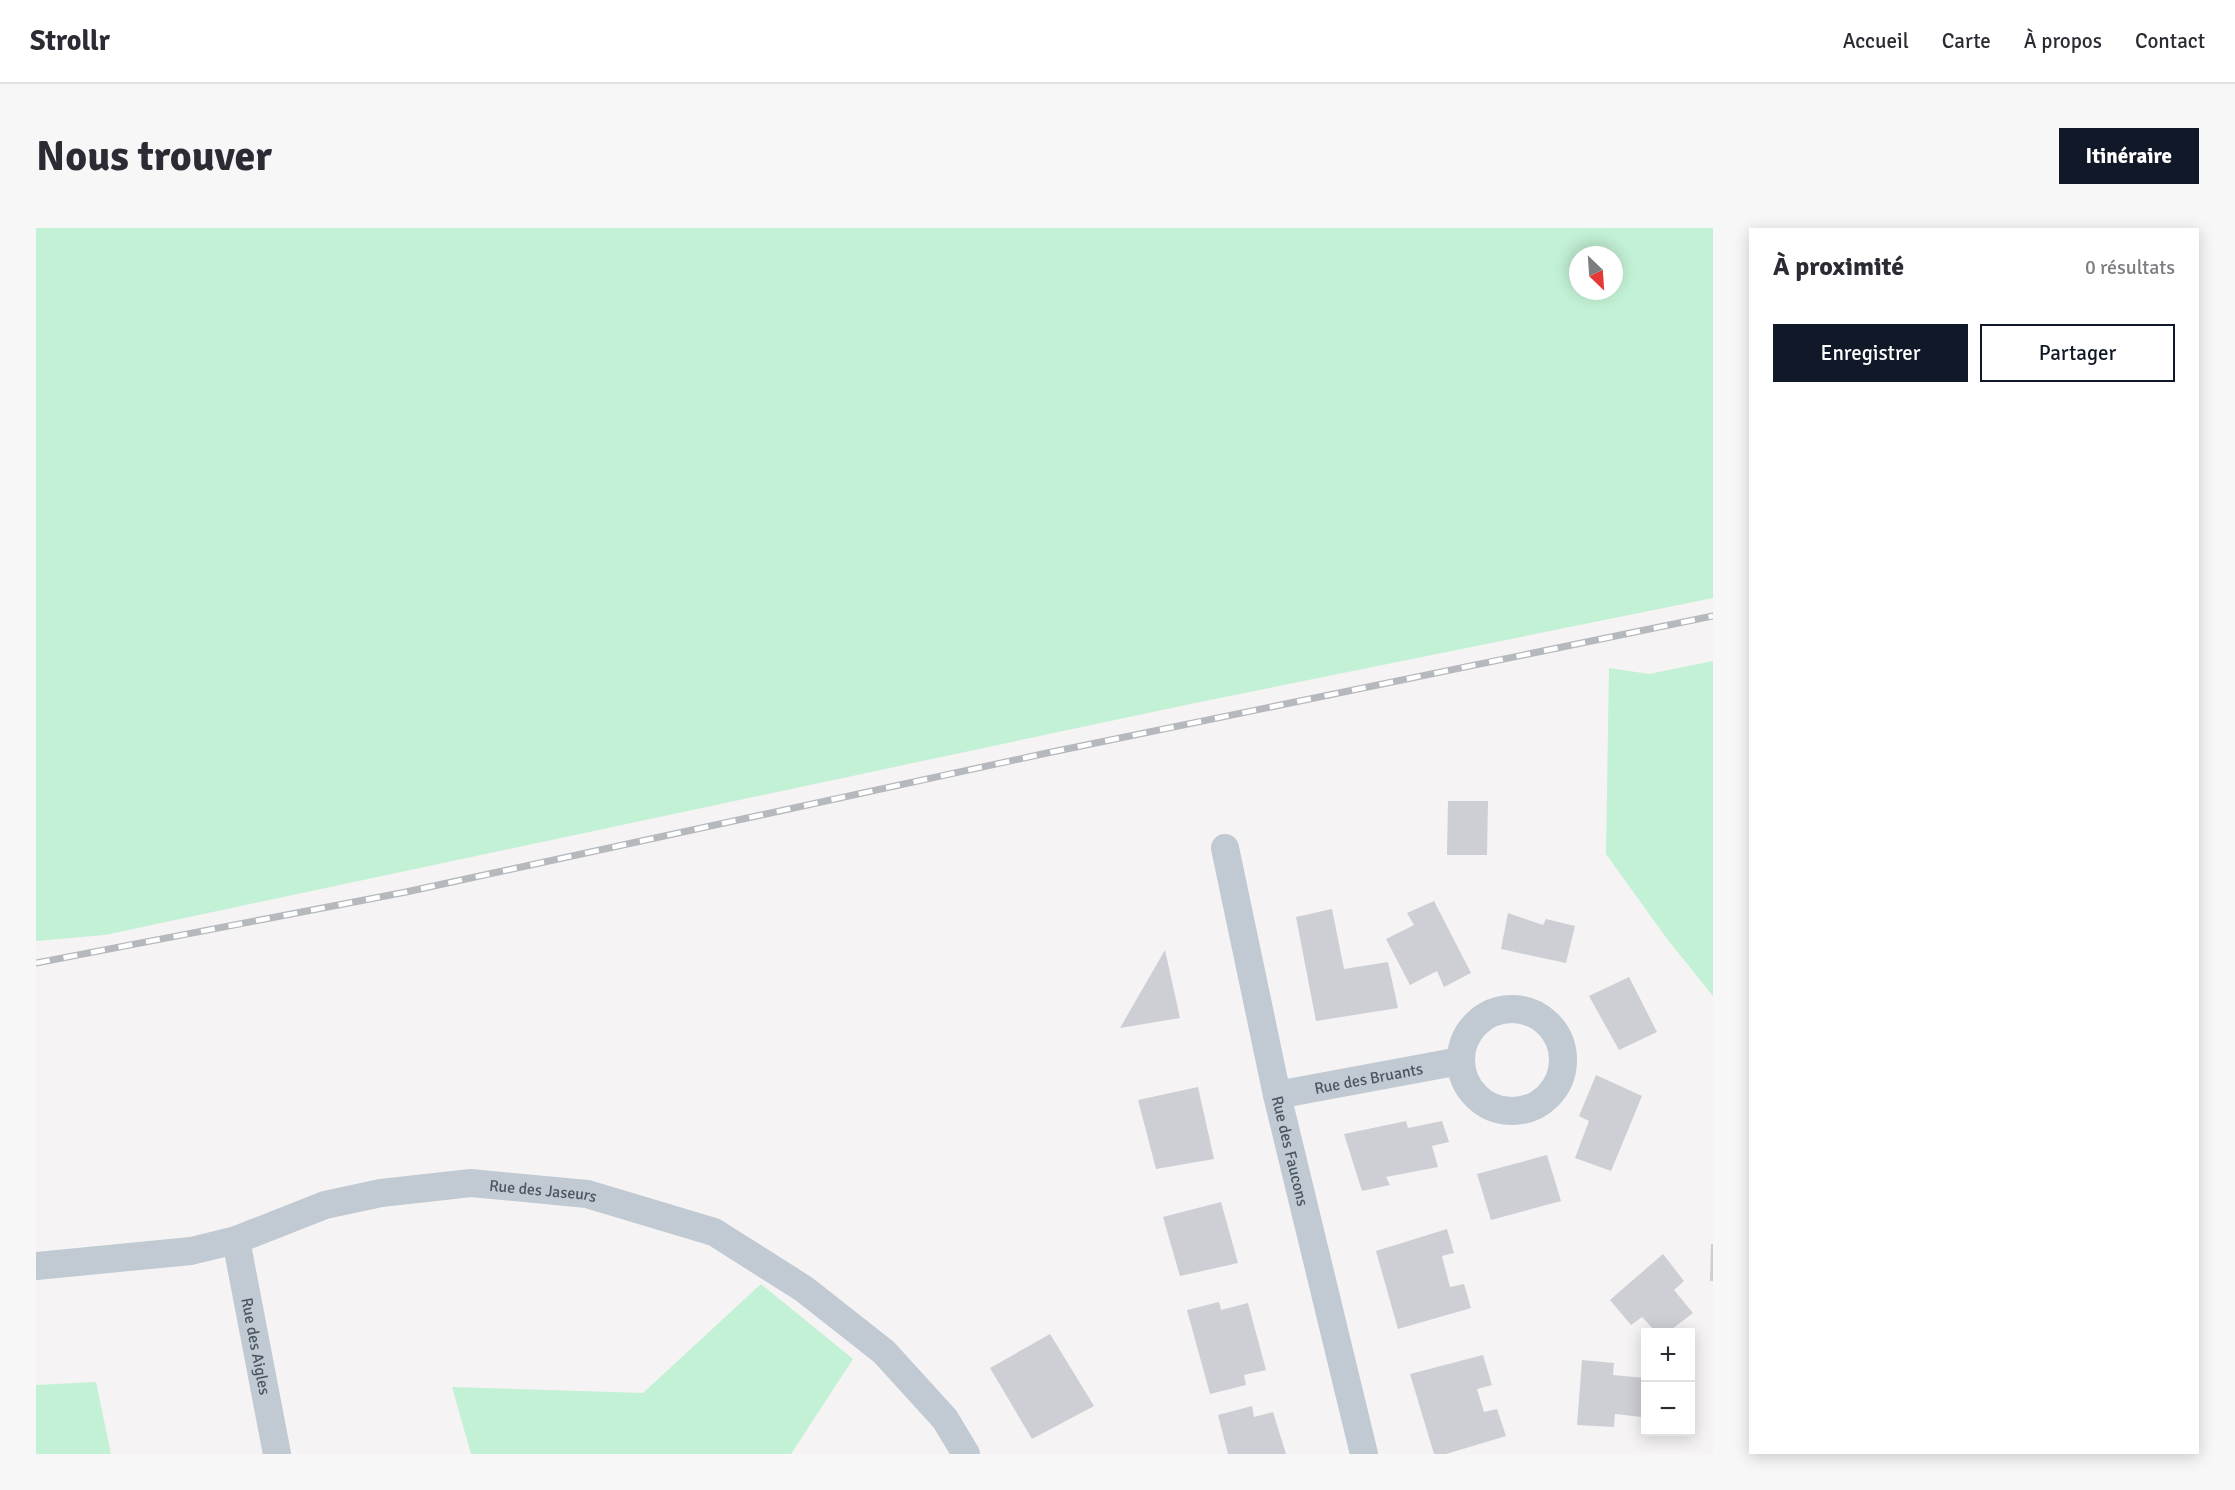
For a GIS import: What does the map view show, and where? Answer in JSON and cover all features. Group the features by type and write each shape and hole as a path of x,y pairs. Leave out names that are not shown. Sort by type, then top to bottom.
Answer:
{"street":[{"name":"Rue des Faucons","path":"1225,848 1277,1095 1364,1454"},
{"name":"Rue des Bruants","path":"1277,1095 1461,1061"},
{"name":"Rue des Jaseurs","path":"36,1266 191,1251 236,1239 325,1205 381,1193 471,1183 587,1194 714,1232 804,1289 884,1352 945,1419 966,1454"},
{"name":"Rue des Aigles","path":"236,1239 277,1454"}],"green space":[{"path":"36,228 1713,228 1713,598 1195,703 105,935 36,941"},
{"path":"1713,661 1713,996 1668,940 1606,854 1609,668 1649,674"},
{"path":"761,1284 853,1359 791,1454 471,1454 452,1387 643,1393"},
{"path":"96,1382 111,1454 36,1454 36,1385"}],"building":[{"path":"1448,801 1488,801 1487,855 1447,855"},
{"path":"1434,901 1471,973 1444,987 1437,971 1410,985 1386,939 1414,925 1407,913"},
{"path":"1332,909 1344,969 1388,962 1398,1008 1316,1021 1296,917"},
{"path":"1508,913 1543,925 1546,919 1575,926 1566,963 1501,949"},
{"path":"1165,950 1180,1018 1120,1028"},
{"path":"1629,977 1657,1032 1619,1050 1589,996"},
{"path":"1596,1075 1642,1096 1611,1171 1575,1158 1589,1121 1579,1116"},
{"path":"1198,1087 1214,1159 1156,1169 1138,1100"},
{"path":"1406,1121 1408,1128 1442,1121 1449,1142 1432,1146 1438,1167 1386,1177 1390,1185 1362,1191 1344,1134"},
{"path":"1547,1155 1561,1201 1491,1220 1477,1174"},
{"path":"1221,1202 1238,1263 1180,1276 1163,1217"},
{"path":"1447,1229 1454,1253 1442,1256 1450,1287 1464,1284 1471,1308 1398,1329 1376,1251"},
{"path":"1711,1244 1713,1244 1713,1281 1710,1281"},
{"path":"1663,1254 1684,1281 1674,1290 1693,1313 1673,1328 1652,1328 1642,1317 1631,1325 1610,1300"},
{"path":"1219,1302 1221,1310 1248,1303 1266,1370 1244,1375 1246,1385 1210,1394 1187,1310"},
{"path":"1050,1334 1094,1406 1032,1439 990,1368"},
{"path":"1483,1355 1492,1385 1477,1389 1484,1412 1497,1409 1506,1436 1446,1454 1434,1454 1410,1374"},
{"path":"1582,1360 1614,1363 1613,1375 1641,1378 1641,1417 1615,1414 1614,1427 1577,1425"},
{"path":"1252,1406 1254,1417 1273,1412 1286,1454 1228,1454 1218,1415"}],"railway":[{"path":"36,963 406,892 1047,753 1713,616"}]}
